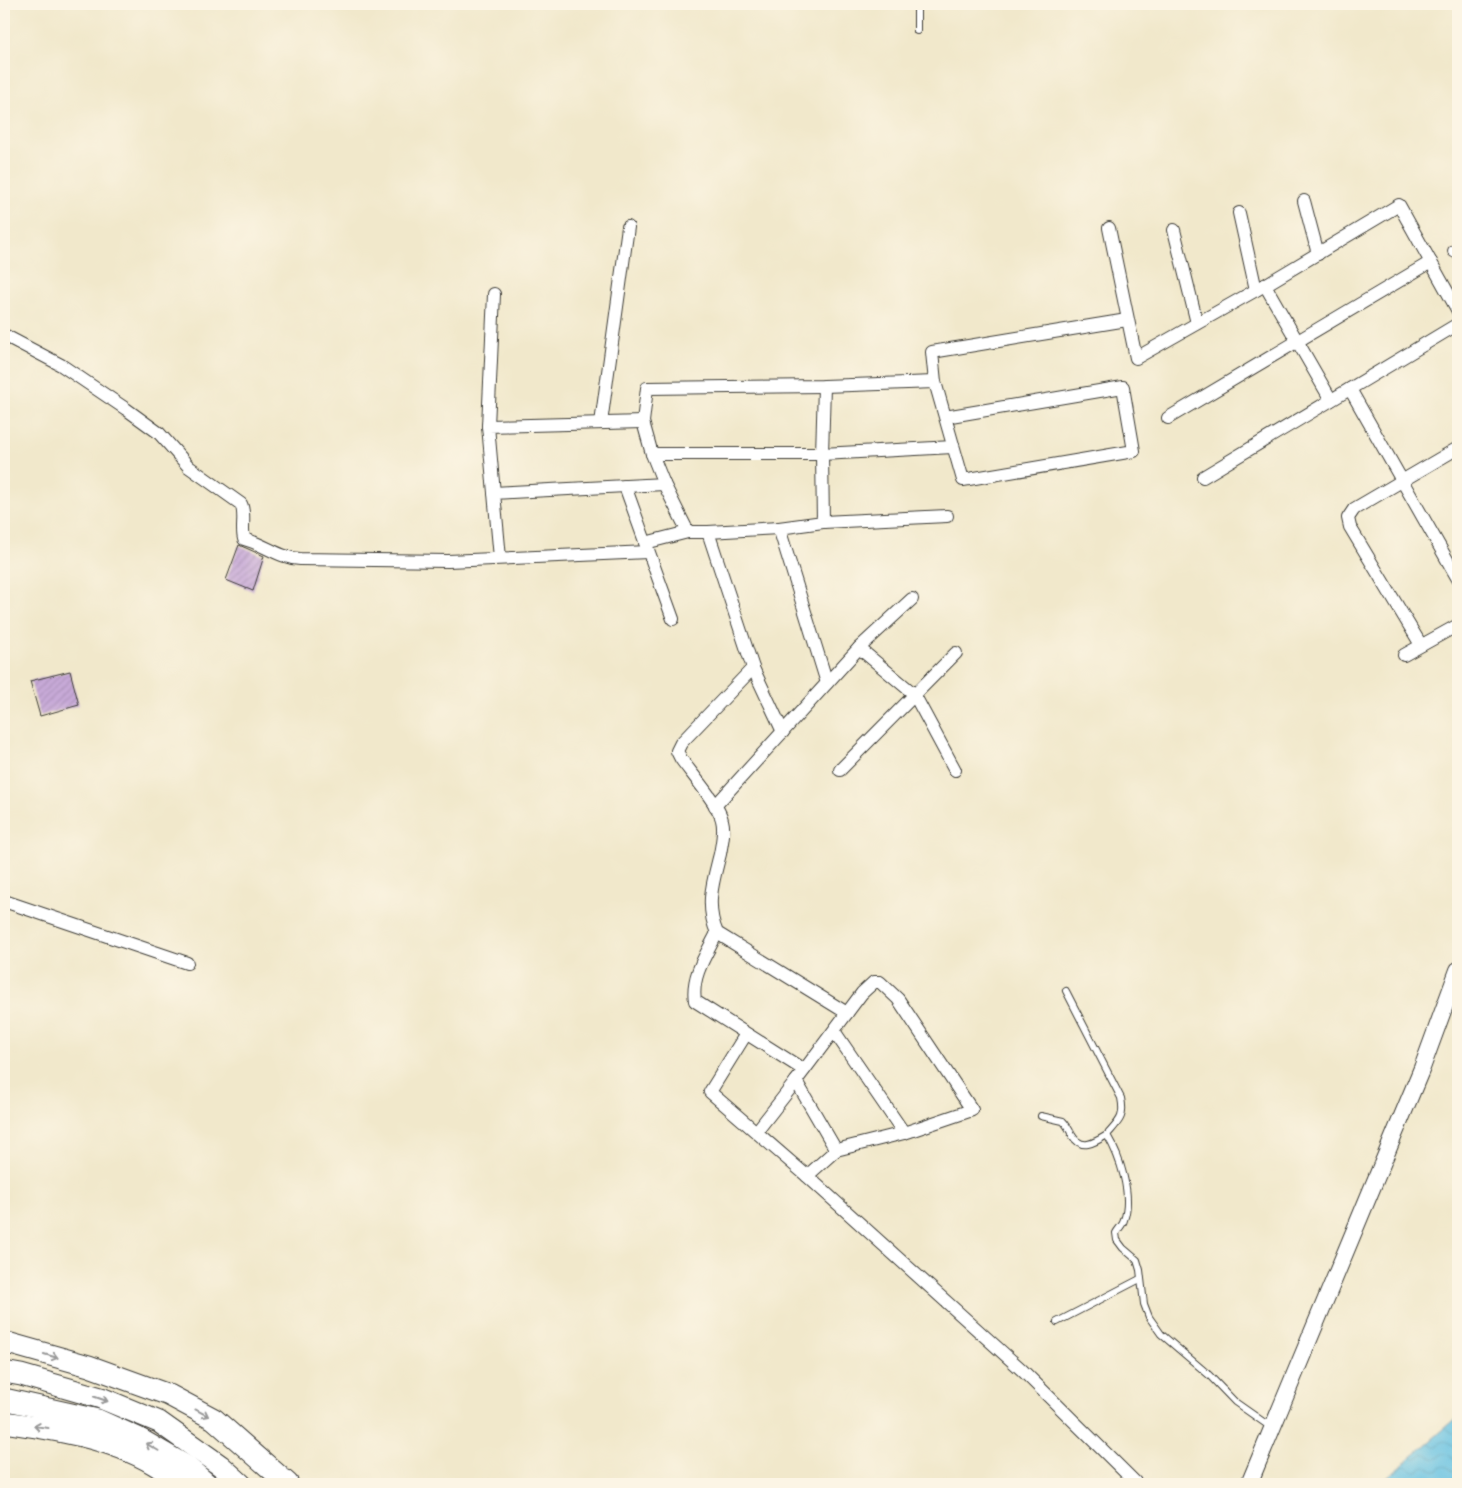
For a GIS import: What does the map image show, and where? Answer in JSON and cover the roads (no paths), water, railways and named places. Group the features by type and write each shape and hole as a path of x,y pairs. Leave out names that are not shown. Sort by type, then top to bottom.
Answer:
{"highway":[{"path":"4,1342 89,1366 169,1395 214,1419 288,1484"},
{"path":"4,1372 21,1375 101,1398 159,1422 221,1466 241,1484"},
{"path":"4,1399 98,1420 138,1438 186,1466 206,1484"},
{"path":"4,1422 60,1430 125,1450 154,1464 182,1484"}],"street":[{"path":"1304,200 1318,254"},
{"path":"1109,228 1136,358 1318,254 1399,205 1458,311"},
{"path":"1239,213 1261,287 1298,342 1331,400"},
{"path":"601,423 628,227"},
{"path":"1174,230 1197,323"},
{"path":"1168,418 1431,262"},
{"path":"494,294 488,426 500,558"},
{"path":"945,417 1123,387 1134,451 963,480 953,447 935,382 932,352 1127,320"},
{"path":"1203,478 1458,324"},
{"path":"4,335 67,368 158,433 189,467 241,504 243,508 242,533 244,540 292,559 448,561 500,558 647,548 688,532 779,528 823,522 947,516"},
{"path":"688,532 664,484 652,454 643,422 647,388 824,386 935,382"},
{"path":"823,522 824,386"},
{"path":"1350,389 1458,579"},
{"path":"488,426 643,422"},
{"path":"652,454 822,454 953,447"},
{"path":"1421,645 1348,522 1348,518 1354,510 1401,480 1458,448"},
{"path":"494,493 664,484"},
{"path":"625,486 673,619"},
{"path":"779,528 827,683"},
{"path":"708,532 753,668 783,732"},
{"path":"715,806 859,648 912,599"},
{"path":"1404,655 1458,625"},
{"path":"859,648 914,694 955,770"},
{"path":"840,770 956,653"},
{"path":"753,668 681,743 677,750 681,759 722,818 724,830 711,889 712,920 717,932 847,1013"},
{"path":"4,901 187,963"},
{"path":"717,932 696,977 693,990 695,1002 804,1070"},
{"path":"1249,1484 1422,1068 1458,970"},
{"path":"757,1131 862,993 874,982 880,982 898,999 972,1110 904,1133 836,1150 807,1176"},
{"path":"834,1031 904,1133"},
{"path":"746,1034 710,1092 757,1131 1022,1370 1137,1484"},
{"path":"796,1081 836,1150"}],"lane":[{"path":"917,4 918,31"},
{"path":"1041,1116 1063,1121 1067,1124 1075,1140 1083,1145 1090,1144 1107,1134 1122,1117 1121,1098 1066,991"},
{"path":"1107,1134 1123,1173 1126,1194 1124,1221 1116,1233 1117,1240 1137,1260 1147,1310 1161,1334 1210,1375 1236,1402 1273,1429"},
{"path":"1057,1322 1140,1278"}],"water":[{"path":"1458,1417 1458,1484 1380,1484"}]}
